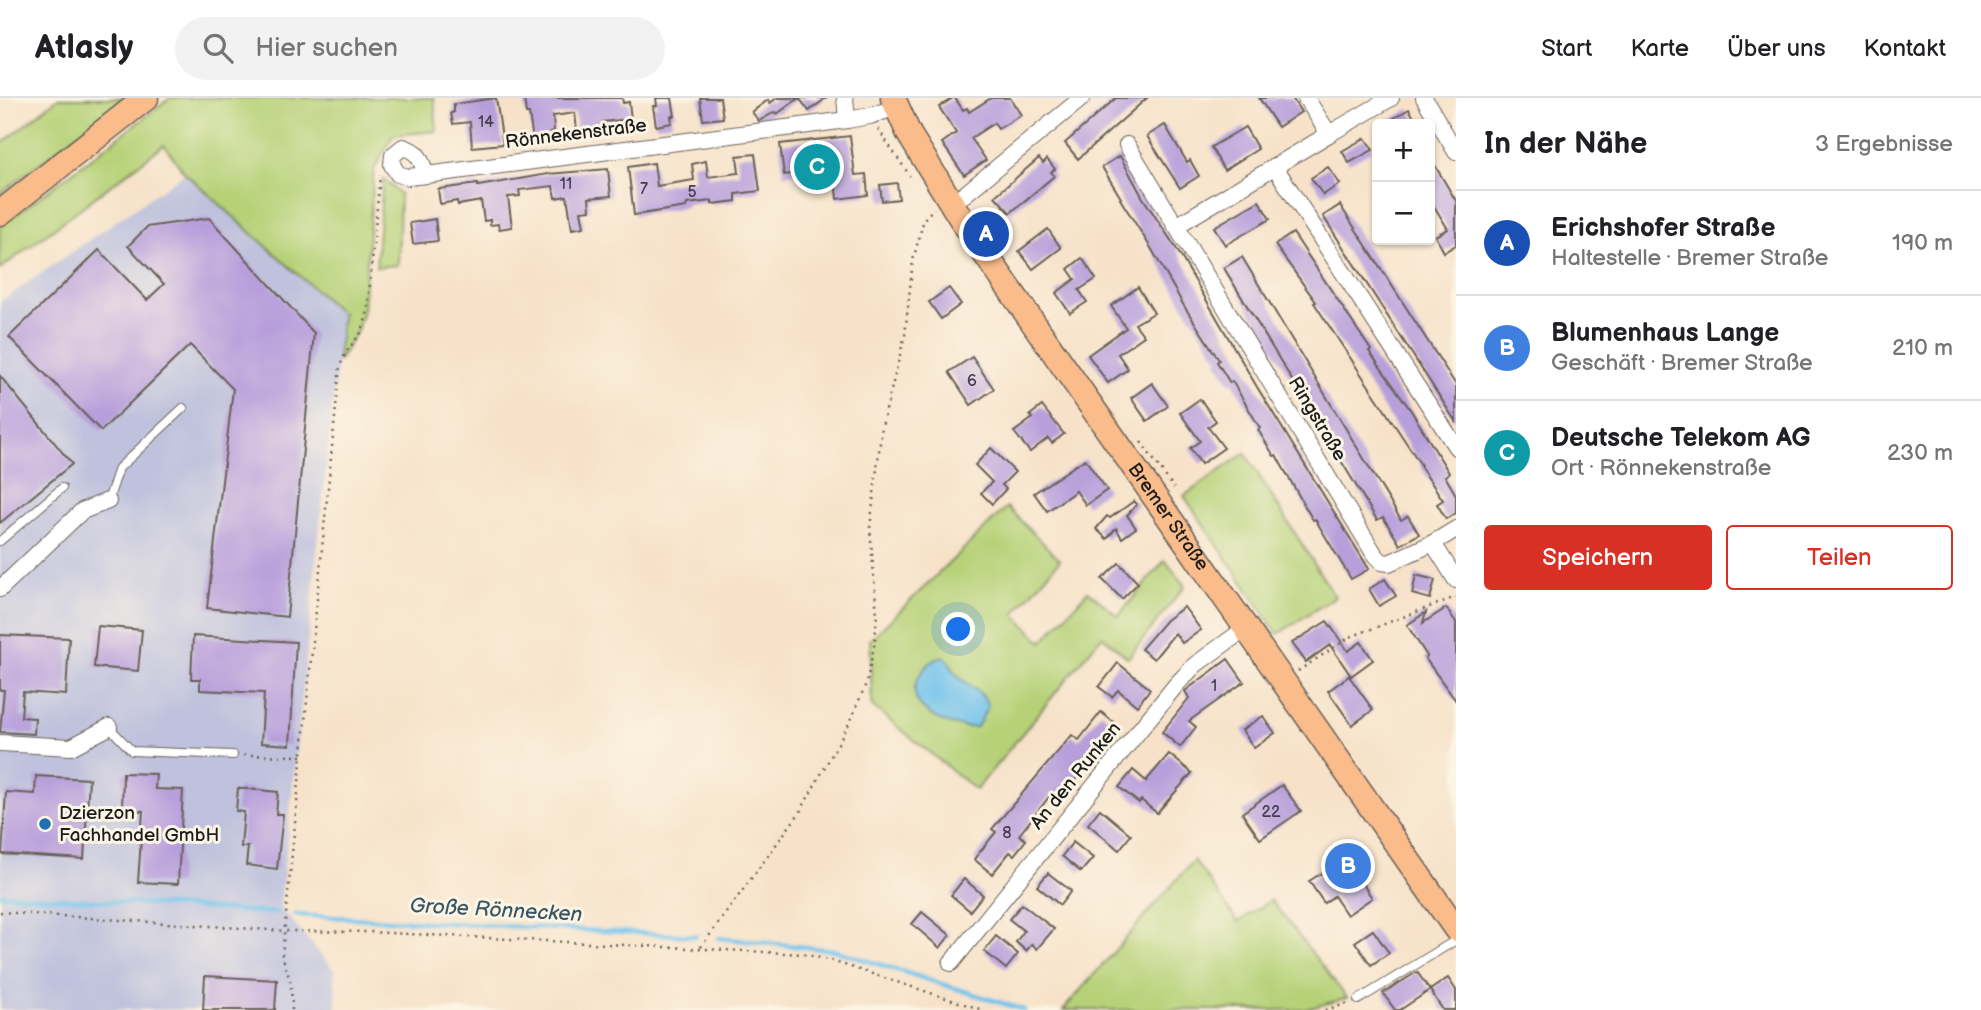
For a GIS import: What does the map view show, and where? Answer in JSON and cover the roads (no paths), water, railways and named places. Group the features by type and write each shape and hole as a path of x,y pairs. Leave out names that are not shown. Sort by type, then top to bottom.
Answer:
{"main road":[{"path":"0,213 146,98"},
{"name":"Bremer Straße","path":"895,102 909,134 949,200 1456,929"}],"street":[{"path":"845,98 847,120"},
{"path":"949,200 965,194 1082,98"},
{"path":"1306,98 1329,134"},
{"path":"1176,226 1391,98"},
{"path":"1423,98 1456,152"},
{"name":"Rönnekenstraße","path":"426,175 414,150 404,147 393,155 392,165 398,174 408,177 426,175 847,120 870,116 895,102"},
{"name":"Ringstraße","path":"1127,145 1375,555 1382,562 1389,563 1456,529"},
{"path":"1275,167 1456,447"},
{"path":"0,589 82,511 108,501"},
{"path":"1433,543 1456,580"},
{"name":"An den Runken","path":"951,963 1176,685 1195,665 1246,628"},
{"path":"0,743 71,747 109,727"}],"lane":[{"path":"108,501 118,468 183,408"},
{"path":"0,541 62,488"},
{"path":"109,727 132,751 233,755"},
{"path":"1358,1000 1456,940"}],"water":[{"path":"944,656 957,675 978,691 988,706 977,727 953,725 940,720 920,706 915,696 915,685 922,672 937,658"}],"waterway":[{"name":"Große Rönnecken","path":"0,894 276,913"},
{"name":"Große Rönnecken","path":"295,915 696,936"},
{"name":"Große Rönnecken","path":"719,938 834,950 1024,1010"}],"place":[{"name":"Deutsche Telekom AG","path":"817,167"},
{"name":"Erichshofer Straße","path":"986,234"},
{"name":"Dzierzon Fachhandel GmbH","path":"45,824"},
{"name":"Blumenhaus Lange","path":"1348,866"}]}
